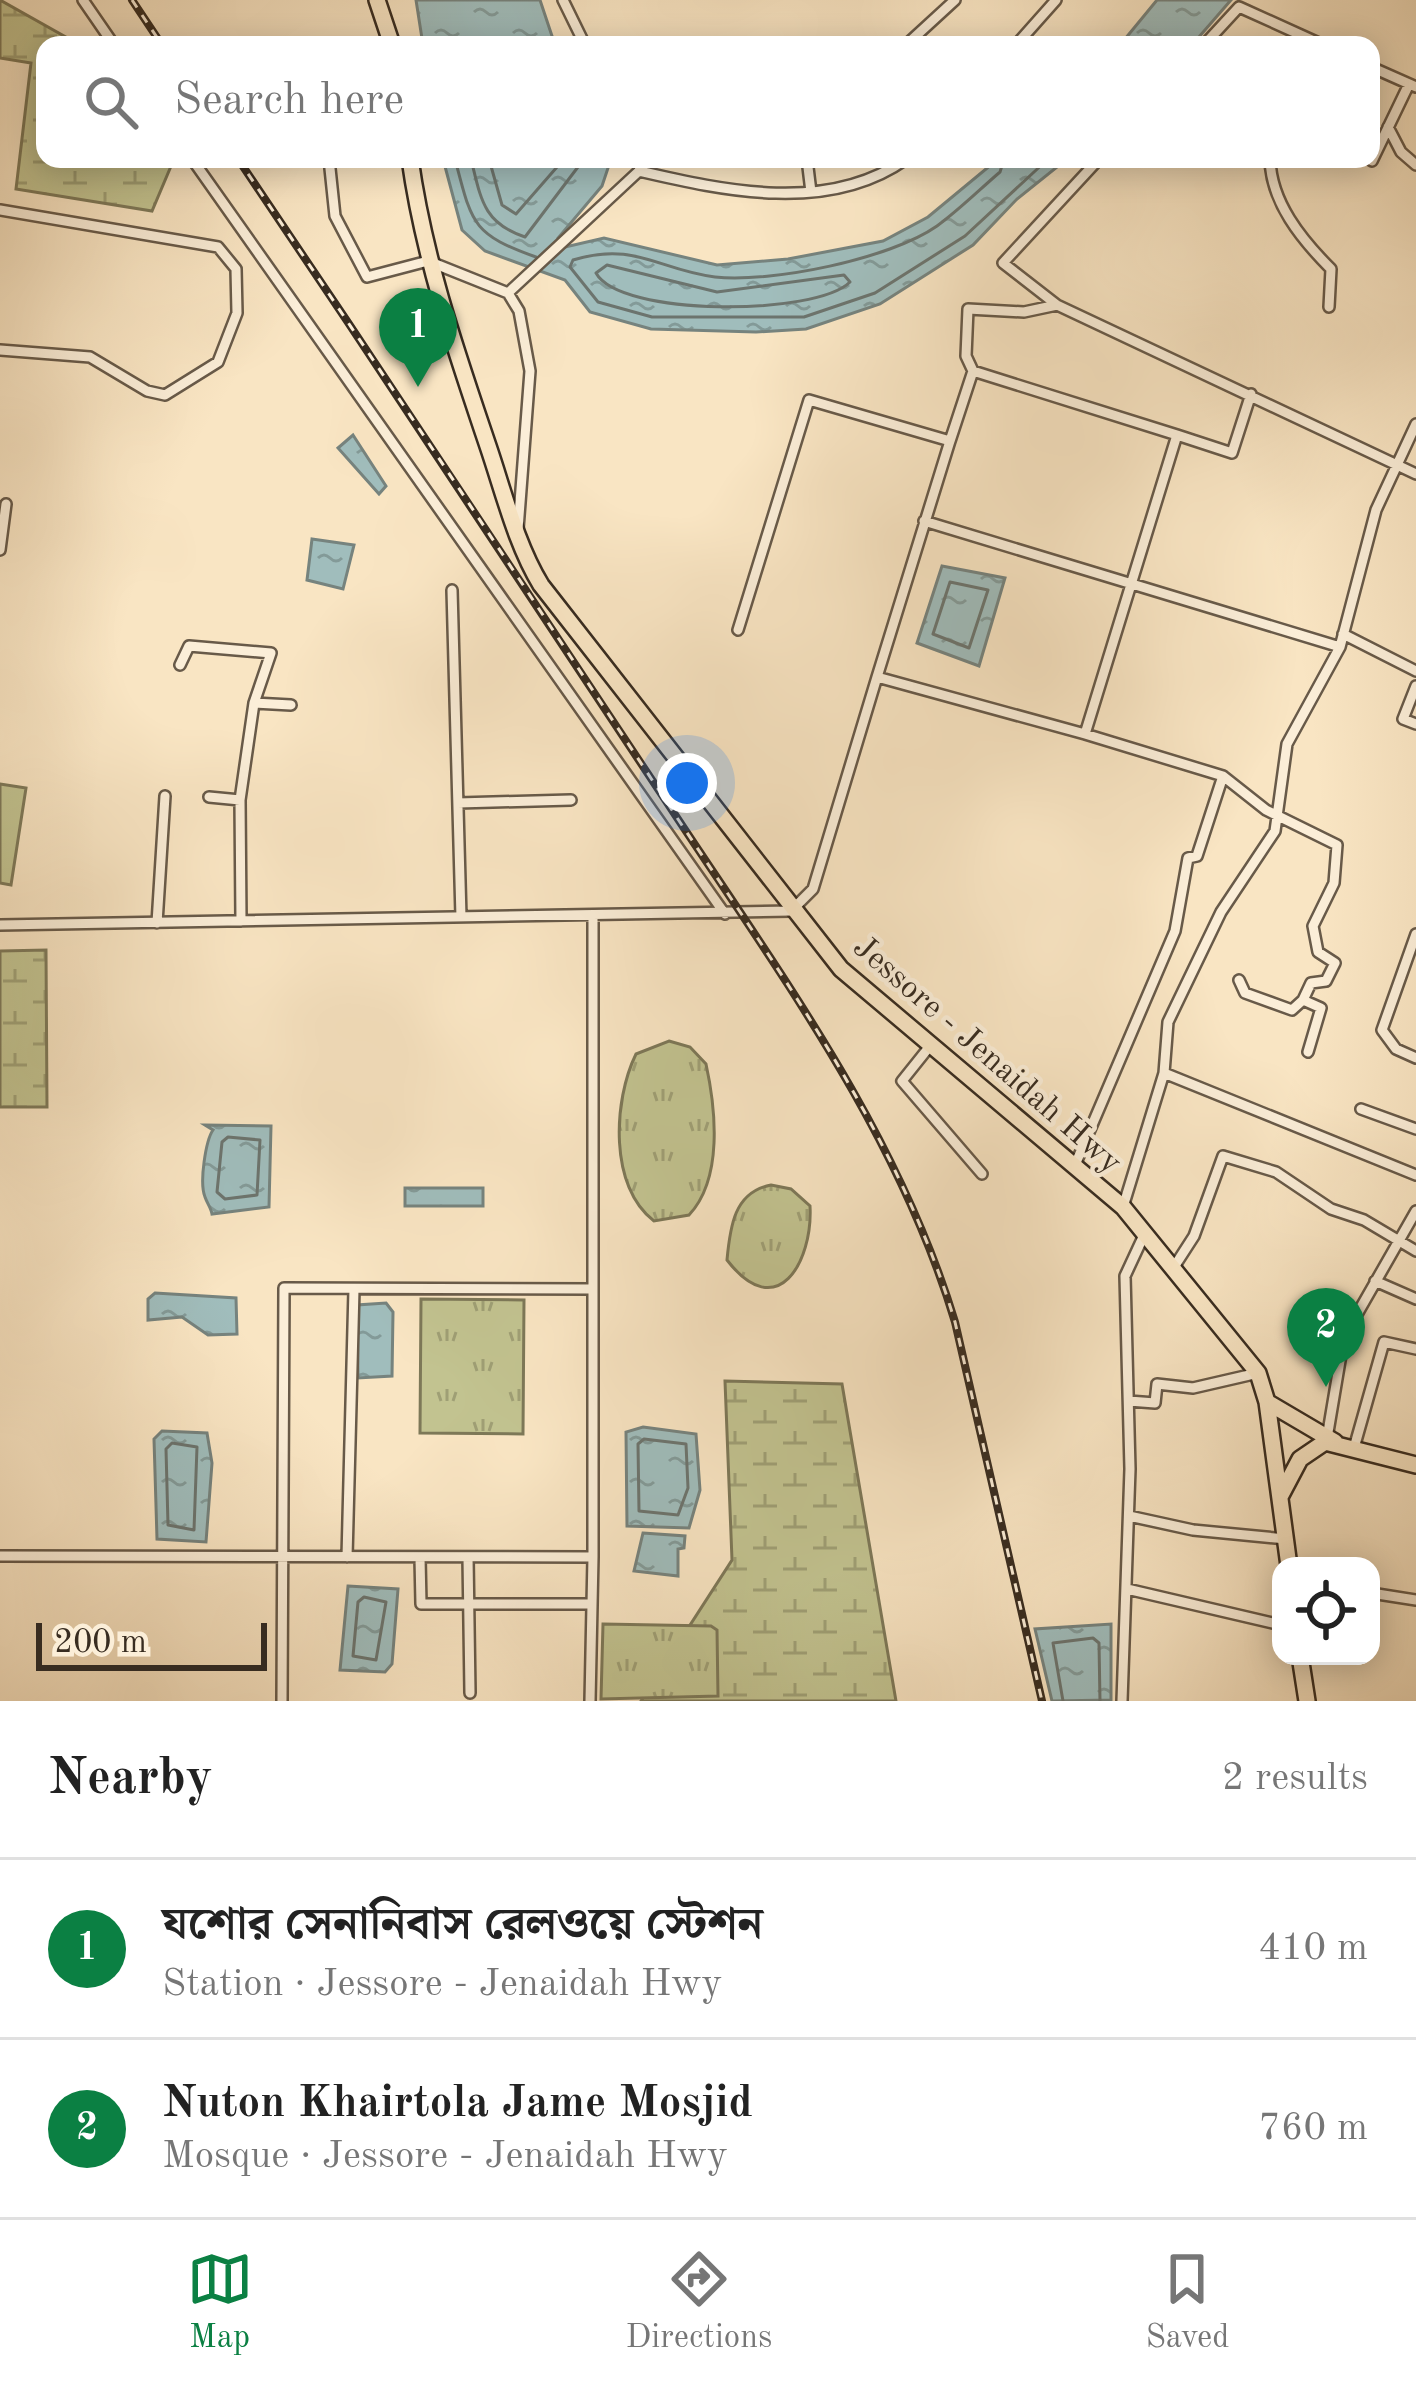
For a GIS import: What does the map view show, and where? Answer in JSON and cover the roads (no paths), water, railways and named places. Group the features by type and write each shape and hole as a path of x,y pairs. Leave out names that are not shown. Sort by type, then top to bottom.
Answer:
{"highway":[{"path":"377,0 389,36"},
{"name":"Jessore - Jenaidah Hwy","path":"412,168 428,261 518,534 542,585 791,911 841,969 1123,1207 1258,1373 1267,1402 1288,1557"},
{"path":"1267,1402 1331,1440 1416,1466"},
{"path":"1281,1495 1306,1452 1331,1440"},
{"path":"1301,1665 1307,1701"}],"street":[{"path":"82,0 108,36"},
{"path":"563,0 581,36"},
{"path":"916,36 956,0"},
{"path":"1024,36 1056,0"},
{"path":"1212,36 1239,7 1302,36"},
{"path":"1380,71 1413,86 1380,144"},
{"path":"1388,127 1401,152 1416,165"},
{"path":"198,168 725,914"},
{"path":"330,168 335,216 368,277 428,261 508,292 525,326 530,370 518,534"},
{"path":"508,292 640,168"},
{"path":"808,168 811,192"},
{"path":"639,171 717,189 811,192 854,189 890,168"},
{"path":"1091,168 1003,262 1057,305 1416,474"},
{"path":"1270,168 1271,185 1301,239 1331,269 1328,307"},
{"path":"0,210 218,248 236,268 237,313 218,362 165,395 147,391 90,356 0,350"},
{"path":"1057,305 1024,312 968,309 965,356 973,371 1232,453 1251,394"},
{"path":"0,925 791,911 813,890 973,371"},
{"path":"738,630 809,400 950,441"},
{"path":"1123,1207 1164,1072 1168,1022 1187,975 1275,831 1287,744 1340,646 1376,510 1416,424"},
{"path":"1085,734 1177,435"},
{"path":"0,550 6,504"},
{"path":"924,521 1129,587 1340,646"},
{"path":"452,590 461,917"},
{"path":"1343,634 1416,670"},
{"path":"180,665 189,646 271,653 254,704 240,800 241,921"},
{"path":"877,676 1223,776 1265,810 1280,812 1337,845 1334,883 1313,926 1318,952 1335,963 1326,981 1311,983 1292,1010 1245,993 1239,980"},
{"path":"1416,686 1403,719 1416,724"},
{"path":"254,704 291,705"},
{"path":"1076,1165 1174,931 1188,858 1197,856 1223,776"},
{"path":"158,923 165,796"},
{"path":"209,797 240,800"},
{"path":"458,803 571,800"},
{"path":"590,1701 592,914"},
{"path":"1416,934 1382,1030 1396,1048 1416,1058"},
{"path":"1303,1000 1321,1008 1308,1052"},
{"path":"930,1046 902,1082 982,1174"},
{"path":"1164,1072 1416,1175"},
{"path":"1361,1109 1416,1129"},
{"path":"1174,1267 1194,1236 1223,1156 1276,1172 1331,1209 1364,1220 1416,1251"},
{"path":"1331,1440 1344,1337 1416,1211"},
{"path":"1121,1701 1129,1516 1125,1276 1144,1233"},
{"path":"1375,1281 1416,1299"},
{"path":"282,1701 284,1288 592,1288"},
{"path":"347,1557 354,1288"},
{"path":"1354,1448 1384,1342 1416,1349"},
{"path":"1130,1401 1155,1403 1156,1384 1193,1388 1258,1373"},
{"path":"1129,1516 1193,1530 1286,1539"},
{"path":"0,1556 592,1557"},
{"path":"468,1557 470,1693"},
{"path":"420,1558 421,1604 592,1604"},
{"path":"1127,1588 1272,1623"},
{"path":"1380,1594 1416,1600"}],"water":[{"path":"416,0 540,0 552,36 422,36"},
{"path":"1157,0 1231,0 1200,36 1127,36"},
{"path":"445,168 608,168 602,186 558,238 561,248 604,238 717,265 788,259 883,241 928,217 987,168 1056,168 1017,199 973,245 880,304 806,329 651,329 590,312 565,280 485,251 462,230"},
{"path":"353,435 386,486 379,494 338,448"},
{"path":"312,539 354,545 343,589 307,580"},
{"path":"942,566 1005,578 979,666 917,643"},
{"path":"205,1125 271,1126 269,1207 212,1214 203,1182 213,1130"},
{"path":"405,1188 483,1188 483,1206 405,1206"},
{"path":"155,1293 236,1298 237,1334 208,1335 182,1317 148,1320 148,1299"},
{"path":"386,1303 393,1312 392,1376 358,1378 357,1305"},
{"path":"643,1427 696,1434 700,1490 689,1528 627,1526 626,1432"},
{"path":"162,1431 207,1433 212,1463 206,1542 157,1539 154,1439"},
{"path":"643,1533 685,1536 684,1548 678,1549 678,1576 634,1571"},
{"path":"348,1586 398,1589 392,1664 385,1672 340,1670"},
{"path":"1111,1624 1111,1700 1052,1701 1035,1629"}],"railway":[{"path":"132,0 156,36"},
{"path":"244,168 749,925 867,1116 901,1183 955,1322 1042,1701"}],"place":[{"name":"যশোর সেনানিবাস রেলওয়ে স্টেশন","path":"418,387"},
{"name":"Nuton Khairtola Jame Mosjid","path":"1326,1387"}]}
